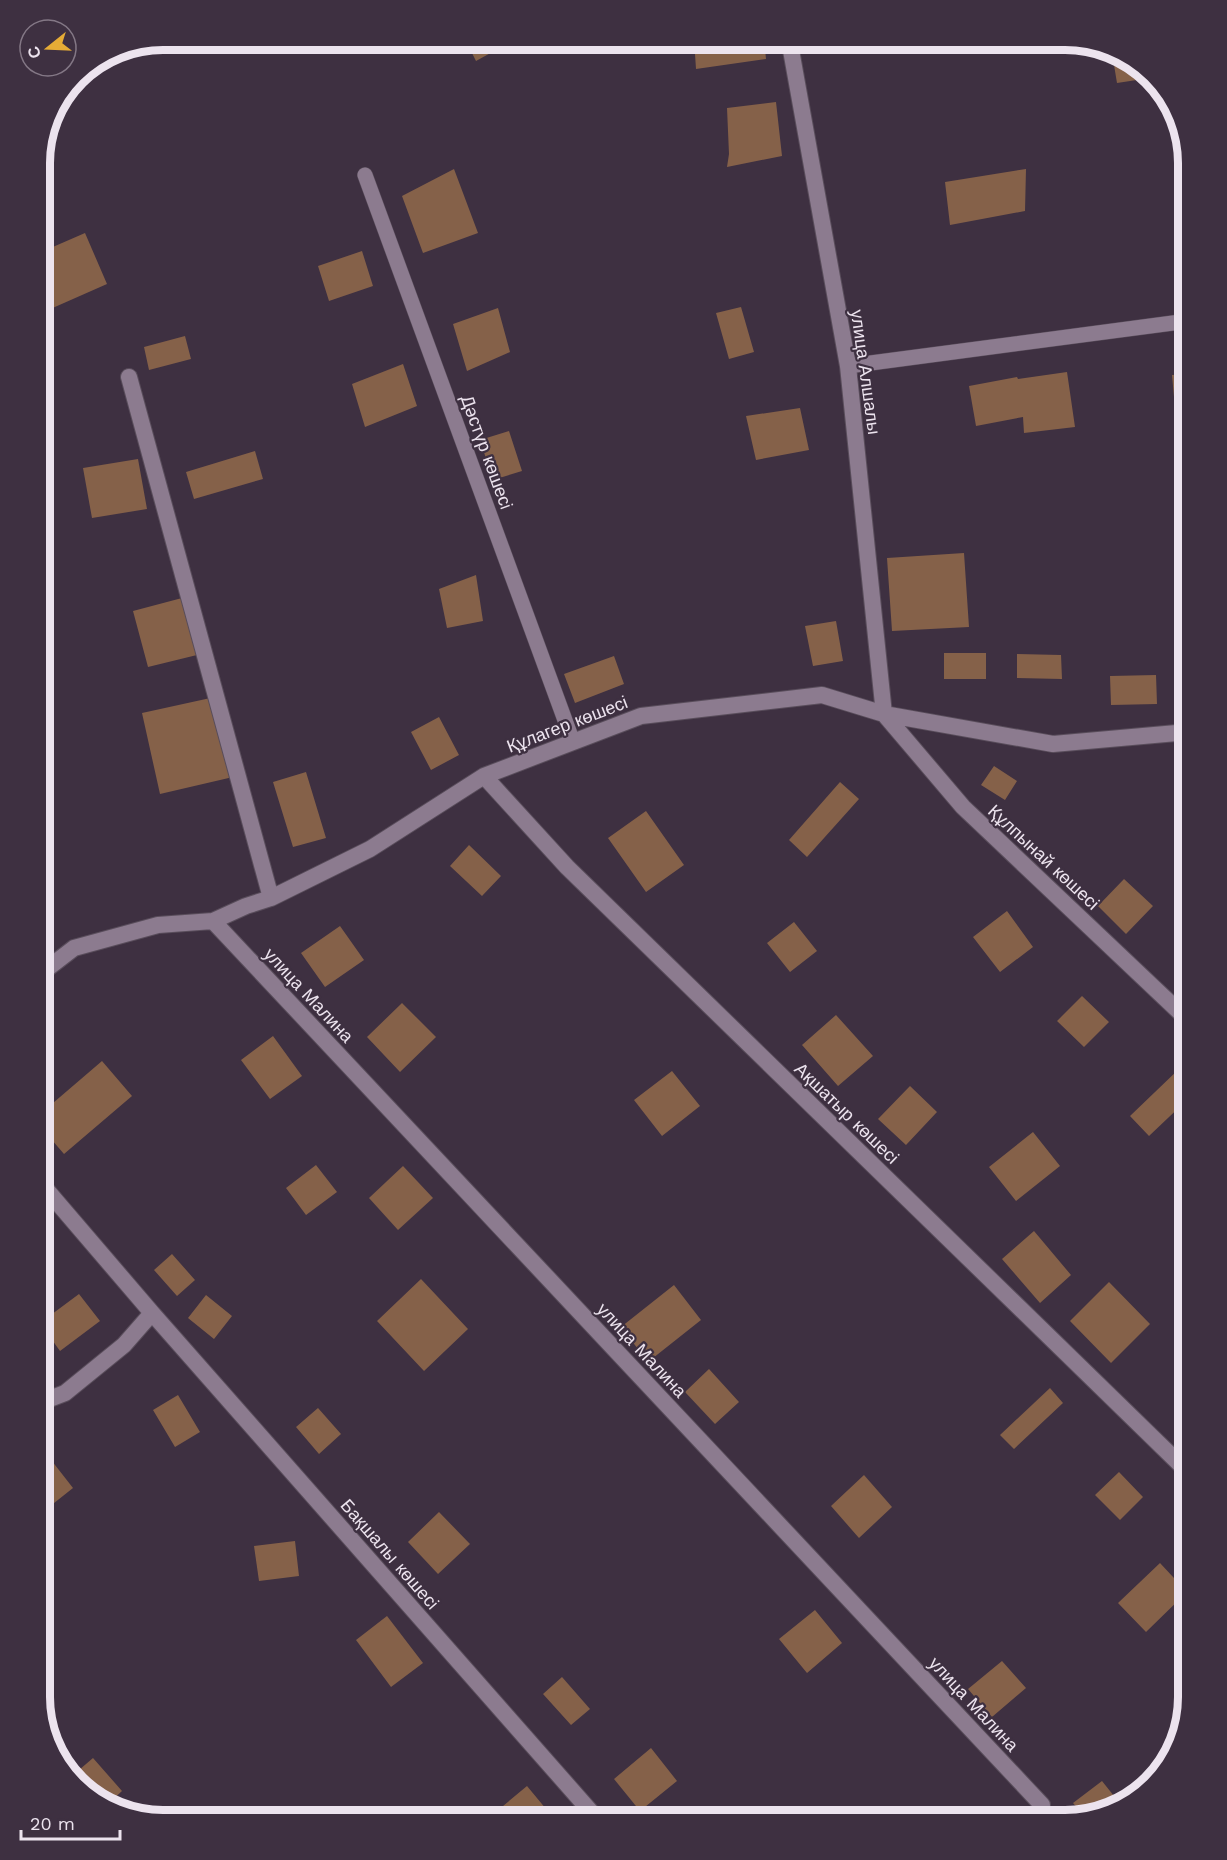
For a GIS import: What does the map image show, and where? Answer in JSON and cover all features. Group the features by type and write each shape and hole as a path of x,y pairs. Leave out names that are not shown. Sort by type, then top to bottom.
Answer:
{"street":[{"name":"улица Алшалы","path":"791,50 848,366 884,714"},
{"path":"129,377 271,898"},
{"name":"Құлагер көшесі","path":"50,967 74,948 158,925 213,921 271,898 370,849 484,776 641,716 822,695 884,714 1053,744 1178,733"},
{"name":"Құлпынай көшесі","path":"884,714 963,807 1178,1011"},
{"name":"Ақшатыр көшесі","path":"484,776 567,867 1178,1462"},
{"name":"улица Малина","path":"213,921 1042,1805"},
{"path":"50,1195 152,1313 124,1345 65,1393 50,1399"},
{"name":"Бақшалы көшесі","path":"152,1313 588,1810"}],"lane":[{"name":"Дәстүр көшесі","path":"365,175 573,742"},
{"path":"848,366 1178,322"}],"building":[{"path":"470,50 496,50 476,61"},
{"path":"695,50 765,50 766,59 696,69"},
{"path":"1113,60 1140,79 1117,83"},
{"path":"776,102 782,156 727,167 729,154 727,108"},
{"path":"454,169 478,233 423,253 402,196"},
{"path":"1026,169 1025,211 950,225 945,182"},
{"path":"85,233 107,284 50,309 50,248"},
{"path":"362,251 373,286 329,301 318,266"},
{"path":"741,307 754,352 729,359 716,313"},
{"path":"498,308 510,352 467,371 453,324"},
{"path":"185,336 191,359 149,370 144,347"},
{"path":"403,364 417,406 365,427 352,384"},
{"path":"1067,372 1075,427 1024,433 1023,417 976,426 969,386 1017,377 1018,379"},
{"path":"1172,375 1178,375 1178,419 1176,419"},
{"path":"800,408 809,450 756,460 746,416"},
{"path":"509,431 522,471 493,480 480,440"},
{"path":"255,451 263,479 194,499 186,472"},
{"path":"138,459 147,509 92,518 83,468"},
{"path":"964,553 969,627 892,631 887,558"},
{"path":"476,575 483,621 447,628 439,589"},
{"path":"182,598 197,655 148,667 133,611"},
{"path":"836,621 843,661 813,666 805,626"},
{"path":"944,653 986,653 986,679 944,679"},
{"path":"1017,654 1061,655 1062,679 1017,678"},
{"path":"614,656 624,684 575,703 564,674"},
{"path":"1156,675 1157,704 1111,705 1110,676"},
{"path":"215,697 233,777 160,794 142,713"},
{"path":"439,717 459,755 431,770 411,732"},
{"path":"994,766 1017,781 1005,800 981,785"},
{"path":"306,772 326,838 293,847 273,782"},
{"path":"840,782 859,799 807,857 789,840"},
{"path":"646,811 684,865 646,892 608,838"},
{"path":"469,845 501,876 482,896 450,866"},
{"path":"1124,879 1153,906 1126,934 1098,906"},
{"path":"1007,911 1033,947 1000,972 973,937"},
{"path":"794,922 817,951 790,972 767,943"},
{"path":"340,926 364,960 325,987 301,953"},
{"path":"1082,996 1109,1022 1084,1047 1057,1021"},
{"path":"402,1003 436,1037 400,1072 367,1037"},
{"path":"836,1015 873,1056 838,1086 802,1045"},
{"path":"273,1036 302,1076 270,1099 241,1060"},
{"path":"102,1061 132,1096 64,1154 50,1138 50,1106"},
{"path":"1178,1070 1178,1108 1149,1136 1130,1116"},
{"path":"672,1071 700,1106 662,1136 634,1100"},
{"path":"910,1086 937,1112 906,1145 878,1119"},
{"path":"1033,1132 1060,1166 1016,1201 989,1167"},
{"path":"316,1165 337,1192 306,1215 286,1188"},
{"path":"403,1166 433,1198 398,1230 369,1198"},
{"path":"1034,1231 1071,1275 1040,1303 1002,1259"},
{"path":"172,1254 195,1280 177,1296 154,1270"},
{"path":"421,1279 468,1329 424,1371 377,1321"},
{"path":"1109,1282 1150,1324 1111,1363 1070,1321"},
{"path":"674,1285 701,1320 648,1362 621,1327"},
{"path":"79,1294 100,1321 60,1351 50,1337 50,1316"},
{"path":"206,1295 232,1316 214,1339 188,1318"},
{"path":"709,1369 739,1402 715,1424 685,1392"},
{"path":"1050,1388 1063,1403 1014,1449 1000,1435"},
{"path":"178,1395 200,1432 175,1447 153,1410"},
{"path":"318,1408 341,1434 319,1454 296,1427"},
{"path":"50,1459 73,1488 50,1506"},
{"path":"1119,1472 1143,1497 1120,1520 1095,1495"},
{"path":"864,1475 892,1507 859,1538 831,1506"},
{"path":"439,1512 470,1544 438,1574 408,1542"},
{"path":"295,1541 299,1576 259,1581 254,1546"},
{"path":"1160,1563 1178,1582 1178,1601 1146,1632 1118,1603"},
{"path":"815,1610 842,1643 807,1673 779,1639"},
{"path":"387,1616 423,1663 391,1687 356,1640"},
{"path":"1002,1661 1026,1688 992,1717 968,1689"},
{"path":"562,1677 590,1709 571,1725 543,1694"},
{"path":"651,1748 677,1781 639,1810 614,1779"},
{"path":"93,1758 122,1791 112,1799 88,1783 78,1771"},
{"path":"1102,1781 1116,1798 1094,1807 1079,1810 1073,1803"},
{"path":"527,1786 547,1810 498,1810"}]}
